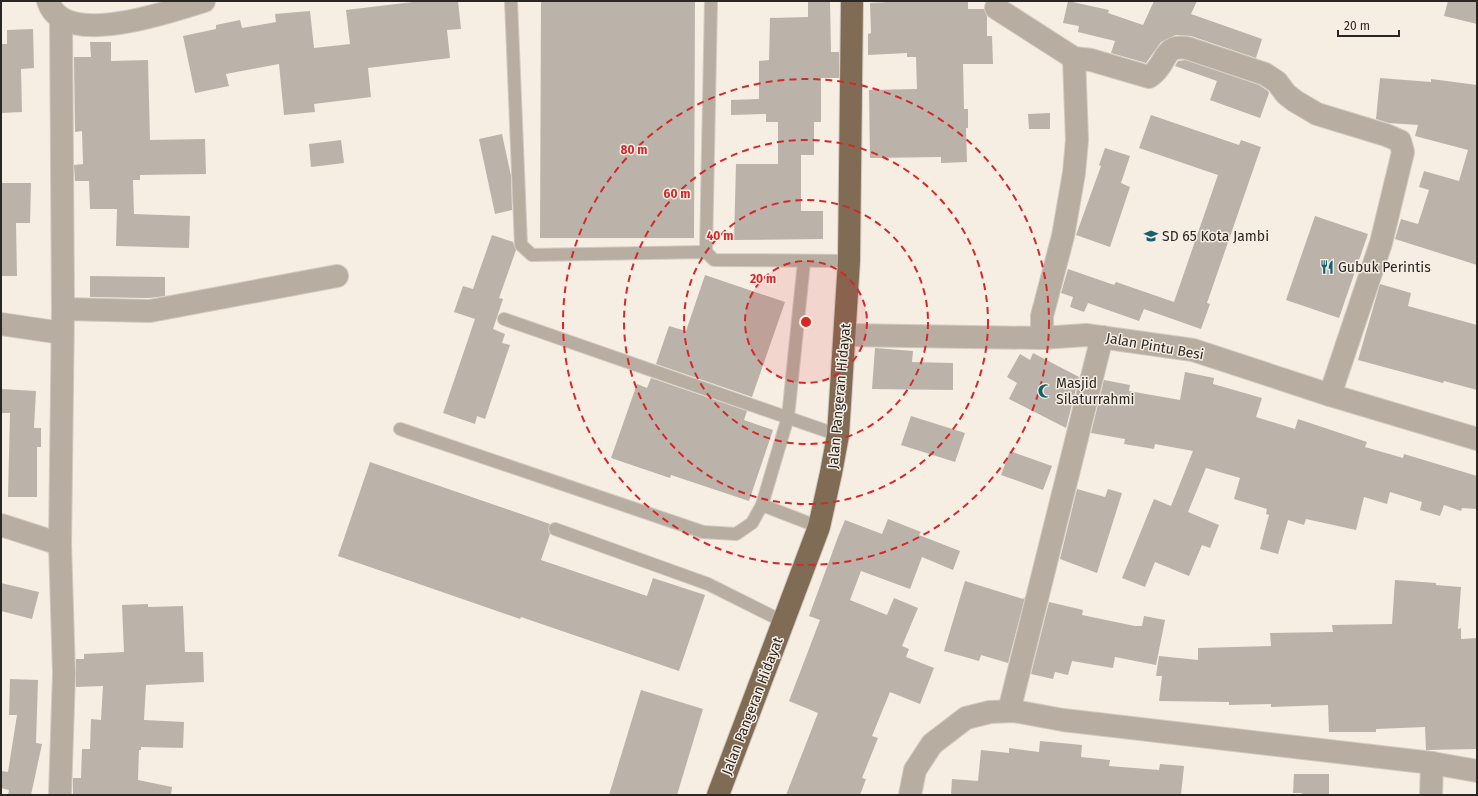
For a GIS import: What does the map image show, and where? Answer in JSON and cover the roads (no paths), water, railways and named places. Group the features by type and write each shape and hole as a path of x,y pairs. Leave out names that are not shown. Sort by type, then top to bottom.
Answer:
{"highway":[{"name":"Jalan Pangeran Hidayat","path":"718,795 819,527 832,473 838,435 849,261 852,1"}],"street":[{"path":"48,1 49,5 62,19 75,24 106,25 154,15 204,1"},
{"path":"996,8 1074,58 1091,60 1149,77 1162,65 1169,50 1176,46 1187,48 1265,74 1277,82 1286,94 1295,101 1317,114 1386,135 1400,141 1403,152 1381,243 1330,395"},
{"path":"60,795 64,674 60,544 63,309 62,19"},
{"path":"1042,338 1042,316 1064,236 1074,173 1077,140 1074,58"},
{"path":"63,309 150,311 337,276"},
{"path":"1,324 62,333"},
{"name":"Jalan Pintu Besi","path":"845,335 1042,338 1086,335 1193,350 1330,395 1477,439"},
{"path":"1010,711 1102,337"},
{"path":"1,525 60,544"},
{"path":"910,795 915,770 932,744 966,718 990,712 1010,711 1064,720 1432,763 1477,771"},
{"path":"1431,795 1432,763"}],"lane":[{"path":"511,1 521,245 532,255 552,256 706,252"},
{"path":"711,1 706,252 714,260 804,262 849,261"},
{"path":"400,430 703,532 736,534 752,523 762,505 788,417 804,262"},
{"path":"504,319 838,435"},
{"path":"762,505 819,527"},
{"path":"555,529 708,584 784,622"}],"place":[{"name":"SD 65 Kota Jambi","path":"1151,236"},
{"name":"Gubuk Perintis","path":"1327,267"},
{"name":"Masjid Silaturrahmi","path":"1045,391"}]}
